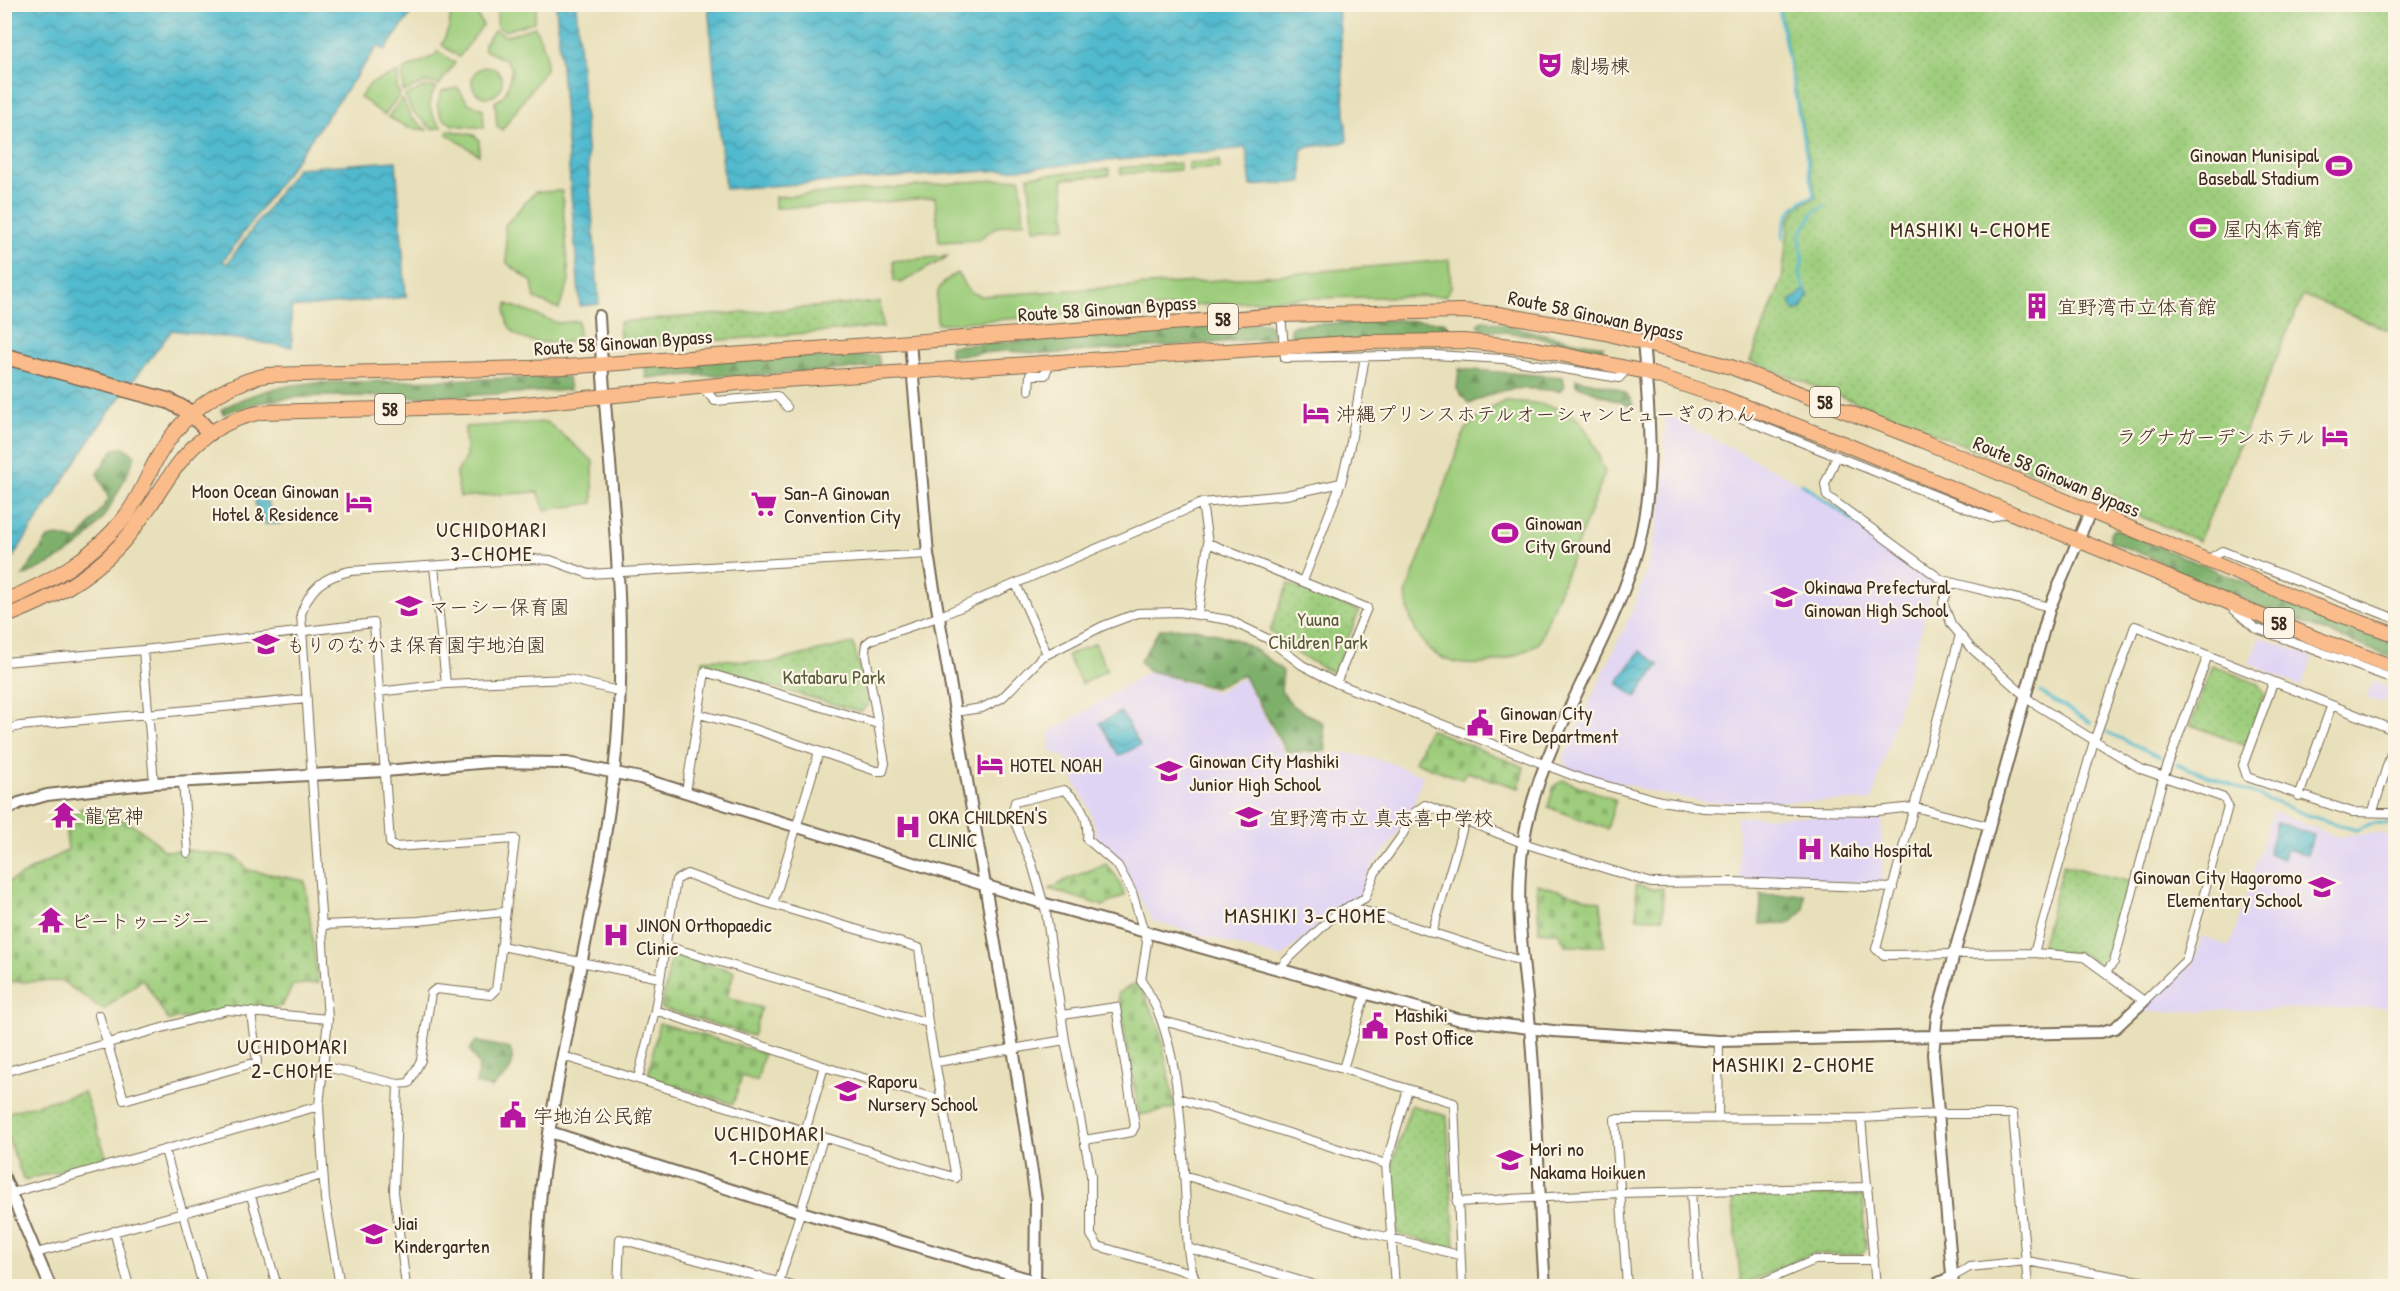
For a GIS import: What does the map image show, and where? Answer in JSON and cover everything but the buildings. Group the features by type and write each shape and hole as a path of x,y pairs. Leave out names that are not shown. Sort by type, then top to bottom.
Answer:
{"highway":[{"name":"Route 58 Ginowan Bypass","path":"4,601 59,575 110,535 126,516 166,443 191,413 234,385 267,375 483,370 601,364 1281,315 1462,311 1536,319 1643,342 1731,367 2396,635"},
{"name":"58","path":"4,617 53,597 97,567 136,526 176,466 210,433 239,418 275,411 445,408 574,399 701,386 1283,346 1464,341 1531,348 1628,368 1718,396 1842,443 2222,600 2396,668"},
{"path":"4,356 175,403 191,413 210,433"}],"street":[{"path":"1281,315 1285,358 1435,355 1503,359 1613,378 1619,378 1628,368"},
{"path":"536,1287 543,1176 614,771 618,691 616,571 599,316"},
{"path":"910,342 928,554 1013,1048 1036,1199 1035,1284"},
{"path":"1545,1287 1538,1199 1530,1028 1519,898 1523,843 1544,765 1610,622 1633,564 1650,484 1651,447 1643,342"},
{"path":"1303,581 1341,483 1351,442 1365,356"},
{"path":"1029,390 1030,375 1045,375 1050,362"},
{"path":"701,386 715,400 777,396 787,407"},
{"path":"1718,396 1741,418 1991,518 2011,512"},
{"path":"1837,456 1825,484 1827,496 1951,584 2050,607"},
{"path":"699,714 763,732 876,771 883,771 885,763 865,651 866,644 938,617 1202,503 1286,495 1341,483"},
{"path":"1198,614 1208,543 1202,503"},
{"path":"1952,1282 1933,1054 1934,1034 1988,826 2050,607 2090,512"},
{"path":"1208,543 1367,608 1336,683"},
{"path":"2207,560 2222,551 2396,619"},
{"path":"340,1287 325,1199 319,1106 328,1019 304,630 301,614 307,596 318,583 333,575 534,559 550,560 589,574 928,554"},
{"path":"434,566 446,684"},
{"path":"1016,584 1047,654"},
{"path":"4,812 19,803 47,795 154,783 385,771 537,760 614,771 796,828 984,883 1042,903 1457,1019 1530,1028 1719,1041 1934,1034 2101,1032 2115,1028 2186,960 2228,806 2224,798 2141,770 2024,696 1951,624 1943,603 1944,595 1951,584"},
{"path":"2222,600 2255,628 2396,680"},
{"path":"954,712 982,708 1002,698 1028,669 1047,654 1102,626 1138,613 1198,614 1229,620 1252,630 1302,665 1336,683 1582,779 1661,801 1704,808 1877,811 1914,807 1988,826"},
{"path":"4,662 143,650 374,623 390,843 395,847 515,839 504,912 496,990 491,995 436,989 430,993 421,1060 409,1083 398,1084 322,1066"},
{"path":"2034,953 2094,741 2135,626 2331,707 2396,731"},
{"path":"1959,634 1876,949 1884,955 2034,953 2084,957 2144,1002"},
{"path":"143,650 154,783"},
{"path":"2106,972 2114,962 2163,778 2208,656"},
{"path":"686,792 705,672 878,724"},
{"path":"378,692 446,684 568,679 618,691"},
{"path":"2273,682 2243,765 2243,771 2247,777 2298,796 2352,812 2396,813"},
{"path":"4,730 20,726 308,699"},
{"path":"2298,796 2331,707"},
{"path":"2373,811 2396,737"},
{"path":"773,904 819,752"},
{"path":"183,781 188,852"},
{"path":"1191,1273 1098,1246 1091,1235 1091,1175 1065,1040 1046,912 1032,864 1012,815 1015,802 1064,790 1078,800 1088,826 1088,839 1119,866 1132,892 1147,942 1141,981 1152,996 1163,1021 1178,1098 1188,1248 1191,1273 1198,1287"},
{"path":"1280,969 1337,913 1365,898 1375,873 1401,837 1414,813 1425,805 1523,843 1652,883 1734,882 1893,888"},
{"path":"1432,933 1465,820"},
{"path":"563,1056 956,1178 937,1062 928,1023 919,948 773,904 687,874 676,880 655,1010 638,1078"},
{"path":"1349,906 1524,962"},
{"path":"323,925 418,921 504,912"},
{"path":"501,946 660,978"},
{"path":"666,946 928,1023"},
{"path":"1343,1069 1365,995"},
{"path":"1062,1015 1116,1007 1134,1126 1132,1132 1084,1140"},
{"path":"4,1072 227,1010 328,1019"},
{"path":"655,1010 824,1066 942,1100"},
{"path":"99,1015 124,1100 258,1062 251,1012"},
{"path":"1163,1021 1343,1069 1454,1104 1462,1287"},
{"path":"937,1062 1065,1040"},
{"path":"1718,1119 1719,1041"},
{"path":"805,1132 824,1066"},
{"path":"398,1084 394,1192 406,1287"},
{"path":"1395,1287 1386,1164 1408,1089"},
{"path":"1178,1098 1386,1164"},
{"path":"7,1194 319,1106"},
{"path":"1627,1287 1615,1119 1861,1118 1938,1114 2013,1114 2028,1287"},
{"path":"1861,1118 1876,1287"},
{"path":"550,1132 801,1212 1035,1284 1052,1287"},
{"path":"779,1282 823,1138"},
{"path":"165,1150 203,1287"},
{"path":"36,1253 323,1175"},
{"path":"1184,1175 1391,1238 1459,1255"},
{"path":"4,1177 7,1194 50,1287"},
{"path":"1457,1202 1620,1193 1868,1187"},
{"path":"1690,1191 1697,1287"},
{"path":"251,1196 277,1287"},
{"path":"114,1232 129,1287"},
{"path":"618,1287 620,1239 793,1287"},
{"path":"1188,1248 1318,1287"},
{"path":"1754,1287 1815,1260 1874,1260"},
{"path":"1932,1287 1952,1282 1970,1267 2026,1261 2143,1285 2169,1287"},
{"path":"756,1287 760,1276"}],"shaded area":[{"name":"Okinawa Prefectural Ginowan High School","path":"1665,414 1798,482 1936,578 1872,801 1706,802 1661,794 1567,768 1563,759 1630,616 1647,570 1661,507 1665,459"},
{"path":"2260,637 2313,657 2301,687 2249,663"},
{"name":"宜野湾市立 真志喜中学校","path":"1149,671 1216,692 1243,678 1286,756 1347,753 1385,761 1423,776 1413,805 1393,840 1368,872 1362,894 1338,907 1281,958 1153,921 1121,866 1095,840 1096,829 1087,803 1074,781 1066,758 1050,751 1049,733"},
{"path":"2373,681 2389,687 2383,704 2367,698"},
{"name":"Ginowan City Hagoromo Elementary School","path":"2273,811 2337,837 2377,833 2395,836 2395,1007 2137,1012 2192,964 2203,936 2230,947"},
{"name":"Kaiho Hospital","path":"1882,816 1882,882 1740,881 1737,817"}],"green space":[{"path":"452,5 471,5 483,25 459,57 442,45 449,27"},
{"path":"497,5 537,5 534,22 505,31 497,27"},
{"path":"1779,5 2395,5 2395,333 2303,295 2199,541 2125,510 2122,499 2076,481 2066,485 1750,361 1782,280 1789,220 1799,205 1816,198"},
{"path":"535,27 546,53 546,69 502,130 497,126 495,102 503,96 509,84 512,69 506,60 484,50 484,44 495,30 506,36"},
{"path":"438,51 455,63 439,85 427,82 403,92 403,70 434,56"},
{"path":"487,67 498,71 502,82 498,93 487,97 476,93 472,82 476,71"},
{"path":"399,72 397,88 400,95 384,115 360,97 371,83"},
{"path":"425,86 437,88 431,98 430,108 442,127 432,129 412,111 405,96"},
{"path":"458,88 468,103 483,109 484,128 453,125 442,118 437,105 442,91"},
{"path":"402,99 411,117 427,130 409,128 388,117"},
{"path":"448,130 474,135 479,140 479,155 447,134"},
{"path":"1219,161 1220,168 1188,170 1188,163"},
{"path":"1180,163 1180,170 1121,174 1120,168"},
{"path":"1109,169 1110,175 1063,179 1066,227 1034,229 1028,176"},
{"path":"1020,178 1024,222 996,227 978,240 939,242 935,197 853,205 775,208 775,197"},
{"path":"562,191 569,281 559,309 535,299 532,282 507,263 505,225 535,192"},
{"path":"949,256 901,283 894,281 893,261"},
{"path":"1449,260 1451,287 1445,296 1301,298 937,324 936,300 939,288 957,273 970,292 981,296 1195,282"},
{"path":"880,302 883,327 621,348 619,322"},
{"path":"507,304 558,323 578,321 579,341 535,342 516,335 505,315"},
{"path":"1394,320 1445,322 1450,329 1449,334 1442,338 1298,342 1292,340 1290,328 1296,325"},
{"path":"1484,320 1603,346 1602,352 1528,335 1481,329 1478,324"},
{"path":"1267,323 1274,329 1273,335 1267,339 1049,354 1004,351 950,356 950,346"},
{"path":"790,355 829,358 878,355 880,367 743,376 694,375 646,378 645,366"},
{"path":"1459,369 1563,377 1565,386 1559,391 1522,388 1503,390 1469,404 1457,389"},
{"path":"568,377 570,390 441,397 297,397 248,406 223,414 221,410 264,391 310,383"},
{"path":"1576,379 1619,390 1631,400 1633,407 1576,385"},
{"name":"Ginowan City Ground","path":"1505,401 1551,406 1574,416 1589,435 1605,473 1539,643 1517,655 1494,662 1473,665 1453,662 1436,654 1421,640 1411,620 1406,594 1465,430 1484,412"},
{"path":"547,422 593,461 593,503 545,510 538,492 460,497 456,475 466,456 465,427"},
{"path":"124,447 135,456 119,491 98,525 74,549 23,576 48,538 58,536 78,541 109,499 97,473 113,450"},
{"path":"2115,529 2395,644 2395,659 2201,583 2159,561 2110,541 2110,533"},
{"name":"Yuuna Children Park","path":"1288,584 1359,611 1334,674 1300,655 1270,631"},
{"path":"1187,628 1239,641 1260,653 1283,671 1281,691 1293,706 1323,723 1326,751 1287,752 1243,675 1214,688 1147,670 1140,661 1160,629"},
{"name":"Katabaru Park","path":"853,643 869,703 861,712 703,667 703,660 769,663"},
{"path":"1095,643 1107,670 1082,684 1067,656"},
{"path":"2212,665 2258,684 2265,694 2246,746 2191,725"},
{"path":"1429,729 1524,767 1519,788 1467,772 1462,779 1415,762"},
{"path":"1563,780 1616,800 1607,829 1548,807 1554,786"},
{"path":"85,807 128,822 146,834 164,851 187,850 236,857 248,870 305,881 318,983 293,985 282,1006 168,1020 143,979 103,1010 62,981 5,982 5,884 68,850 64,817"},
{"path":"1106,864 1116,876 1125,895 1103,906 1050,889 1070,878"},
{"path":"2063,865 2131,882 2109,964 2100,966 2084,954 2045,953 2041,947"},
{"path":"1537,884 1601,902 1604,946 1566,946 1559,933 1539,931"},
{"path":"1636,884 1654,889 1663,888 1663,918 1637,918"},
{"path":"1804,894 1804,909 1791,923 1760,924 1761,895"},
{"path":"672,954 734,971 727,997 761,1008 753,1036 661,1008"},
{"path":"1138,982 1159,1026 1175,1108 1139,1115 1118,993"},
{"path":"659,1023 764,1053 757,1081 742,1076 733,1104 648,1077"},
{"path":"476,1041 510,1049 512,1062 509,1072 491,1088 476,1084 479,1066 470,1050"},
{"path":"84,1092 107,1159 24,1180 5,1131 5,1113"},
{"path":"1411,1105 1447,1116 1455,1249 1398,1234 1391,1167"},
{"path":"1863,1195 1866,1249 1861,1255 1811,1254 1741,1286 1732,1196"}],"water":[{"path":"5,5 417,5 385,50 378,46 223,261 227,264 297,168 396,161 406,297 291,308 292,347 172,330 108,413 5,569"},
{"path":"556,5 576,5 599,304 580,306"},
{"path":"708,5 1338,5 1347,142 1302,148 1302,182 1251,186 1246,148 1032,168 725,189"},
{"path":"1805,289 1809,295 1802,309 1795,312 1790,302"},
{"path":"253,490 260,490 271,509 284,520 281,524 265,524 256,508"},
{"path":"1640,651 1659,665 1636,697 1617,683"},
{"path":"1121,712 1140,745 1119,756 1100,723"},
{"path":"2277,822 2313,835 2307,855 2286,849 2283,859 2268,853"}],"waterway":[{"path":"1778,4 1814,196 1800,202 1791,211 1785,223 1783,238"},
{"path":"1805,289 1800,275 1803,256 1801,233 1814,212 1825,206"},
{"path":"1801,483 1931,577 1939,586"},
{"path":"2040,692 2091,723"},
{"path":"2107,732 2160,757"},
{"path":"2177,764 2310,816 2356,830 2373,823 2396,824"}],"place":[{"name":"劇場棟","path":"1550,65"},
{"name":"Ginowan Munisipal Baseball Stadium","path":"2339,166"},
{"name":"屋内体育館","path":"2203,228"},
{"name":"宜野湾市立体育館","path":"2037,306"},
{"name":"沖縄プリンスホテルオーシャンビューぎのわん","path":"1316,413"},
{"name":"ラグナガーデンホテル","path":"2335,436"},
{"name":"Moon Ocean Ginowan Hotel & Residence","path":"359,502"},
{"name":"San-A Ginowan Convention City","path":"764,504"},
{"name":"Ginowan City Ground","path":"1505,533"},
{"name":"Okinawa Prefectural Ginowan High School","path":"1784,597"},
{"name":"マーシー保育園","path":"409,606"},
{"name":"もりのなかま保育園宇地泊園","path":"266,644"},
{"name":"Ginowan City Fire Department","path":"1480,723"},
{"name":"HOTEL NOAH","path":"990,764"},
{"name":"Ginowan City Mashiki Junior High School","path":"1169,771"},
{"name":"龍宮神","path":"64,815"},
{"name":"宜野湾市立 真志喜中学校","path":"1249,817"},
{"name":"OKA CHILDREN'S CLINIC","path":"908,827"},
{"name":"Kaiho Hospital","path":"1810,849"},
{"name":"Ginowan City Hagoromo Elementary School","path":"2322,887"},
{"name":"ビートゥージー","path":"51,920"},
{"name":"JINON Orthopaedic Clinic","path":"616,935"},
{"name":"Mashiki Post Office","path":"1375,1026"},
{"name":"Raporu Nursery School","path":"848,1091"},
{"name":"宇地泊公民館","path":"513,1115"},
{"name":"Mori no Nakama Hoikuen","path":"1510,1160"},
{"name":"Jiai Kindergarten","path":"374,1234"}],"district":[{"name":"MASHIKI 4-CHOME","path":"1971,229"},
{"name":"UCHIDOMARI 3-CHOME","path":"492,541"},
{"name":"MASHIKI 3-CHOME","path":"1306,915"},
{"name":"UCHIDOMARI 2-CHOME","path":"293,1058"},
{"name":"MASHIKI 2-CHOME","path":"1794,1064"},
{"name":"UCHIDOMARI 1-CHOME","path":"770,1145"}]}
